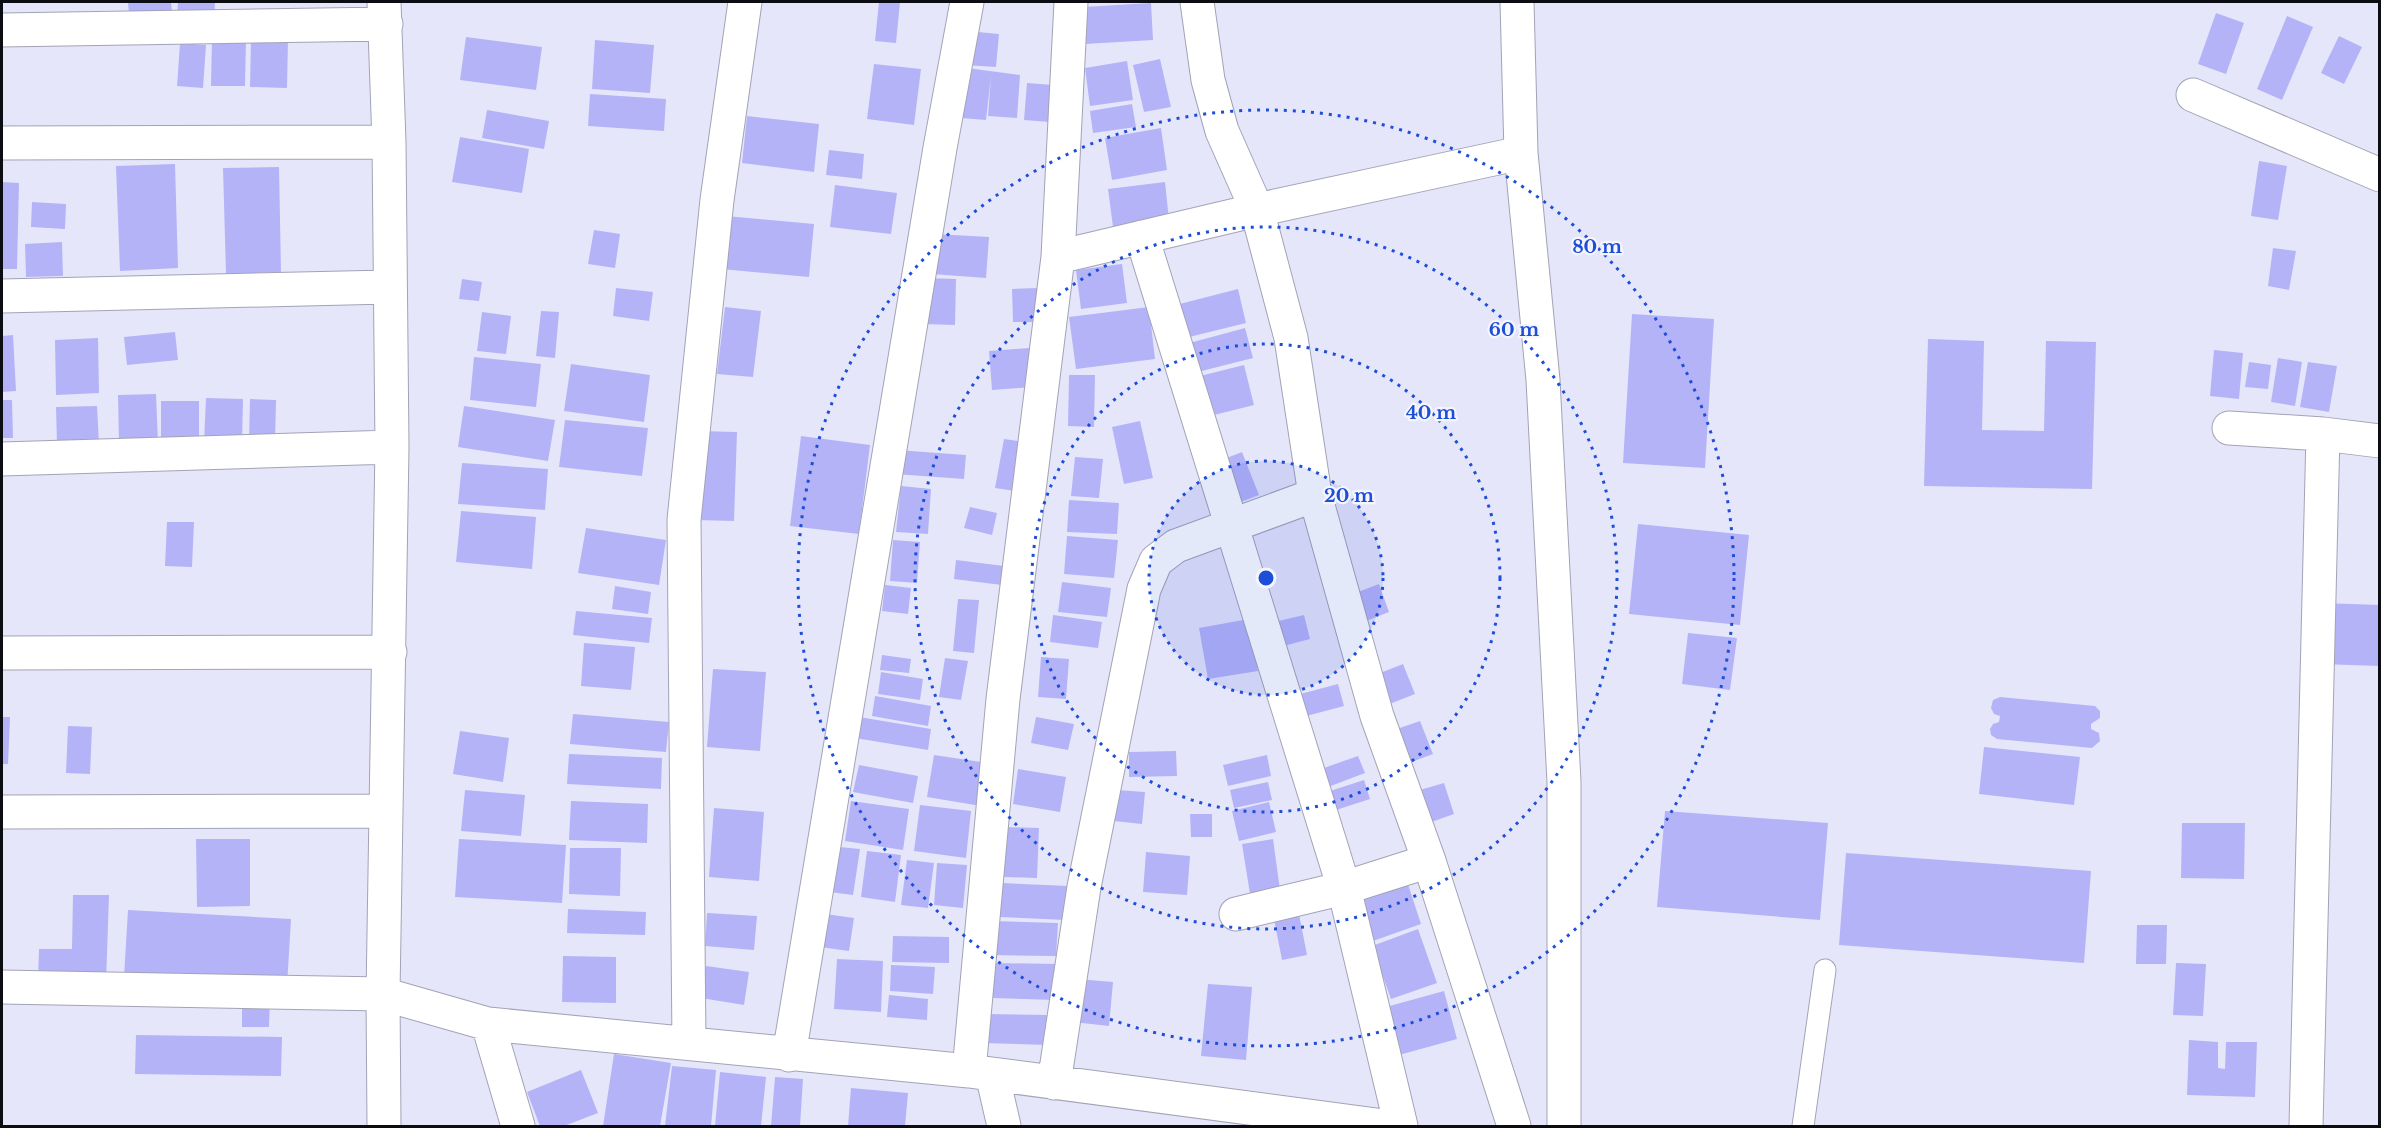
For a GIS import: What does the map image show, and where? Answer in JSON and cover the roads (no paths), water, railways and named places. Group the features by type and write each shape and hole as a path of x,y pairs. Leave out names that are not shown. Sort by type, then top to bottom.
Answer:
{"street":[{"path":"689,1043 684,520 717,200 745,2"},
{"path":"789,1055 939,148 967,2"},
{"path":"1004,1126 980,1072 1003,699 1058,257 1071,2"},
{"path":"1197,2 1209,80 1222,131 1257,210 1290,338 1315,495 1377,716 1429,861 1514,1126"},
{"path":"1517,2 1521,153 1543,380 1564,782 1564,1126"},
{"path":"2,30 385,13 389,142 388,286 392,447 390,652 385,811 384,1126"},
{"path":"2193,94 2379,175"},
{"path":"2,143 389,142"},
{"path":"1058,257 1257,210 1521,153"},
{"path":"1142,237 1344,888 1401,1126"},
{"path":"2,296 388,286"},
{"path":"2229,428 2323,434 2379,441"},
{"path":"2306,1126 2323,434"},
{"path":"2,459 392,447"},
{"path":"1054,1083 1084,887 1144,589 1156,561 1176,546 1315,495"},
{"path":"2,653 390,652"},
{"path":"2,812 385,811"},
{"path":"1236,914 1344,888 1429,861"},
{"path":"2,987 383,994 488,1024 980,1072 1384,1126"},
{"path":"488,1024 518,1126"}],"lane":[{"path":"1803,1126 1826,970"}]}
